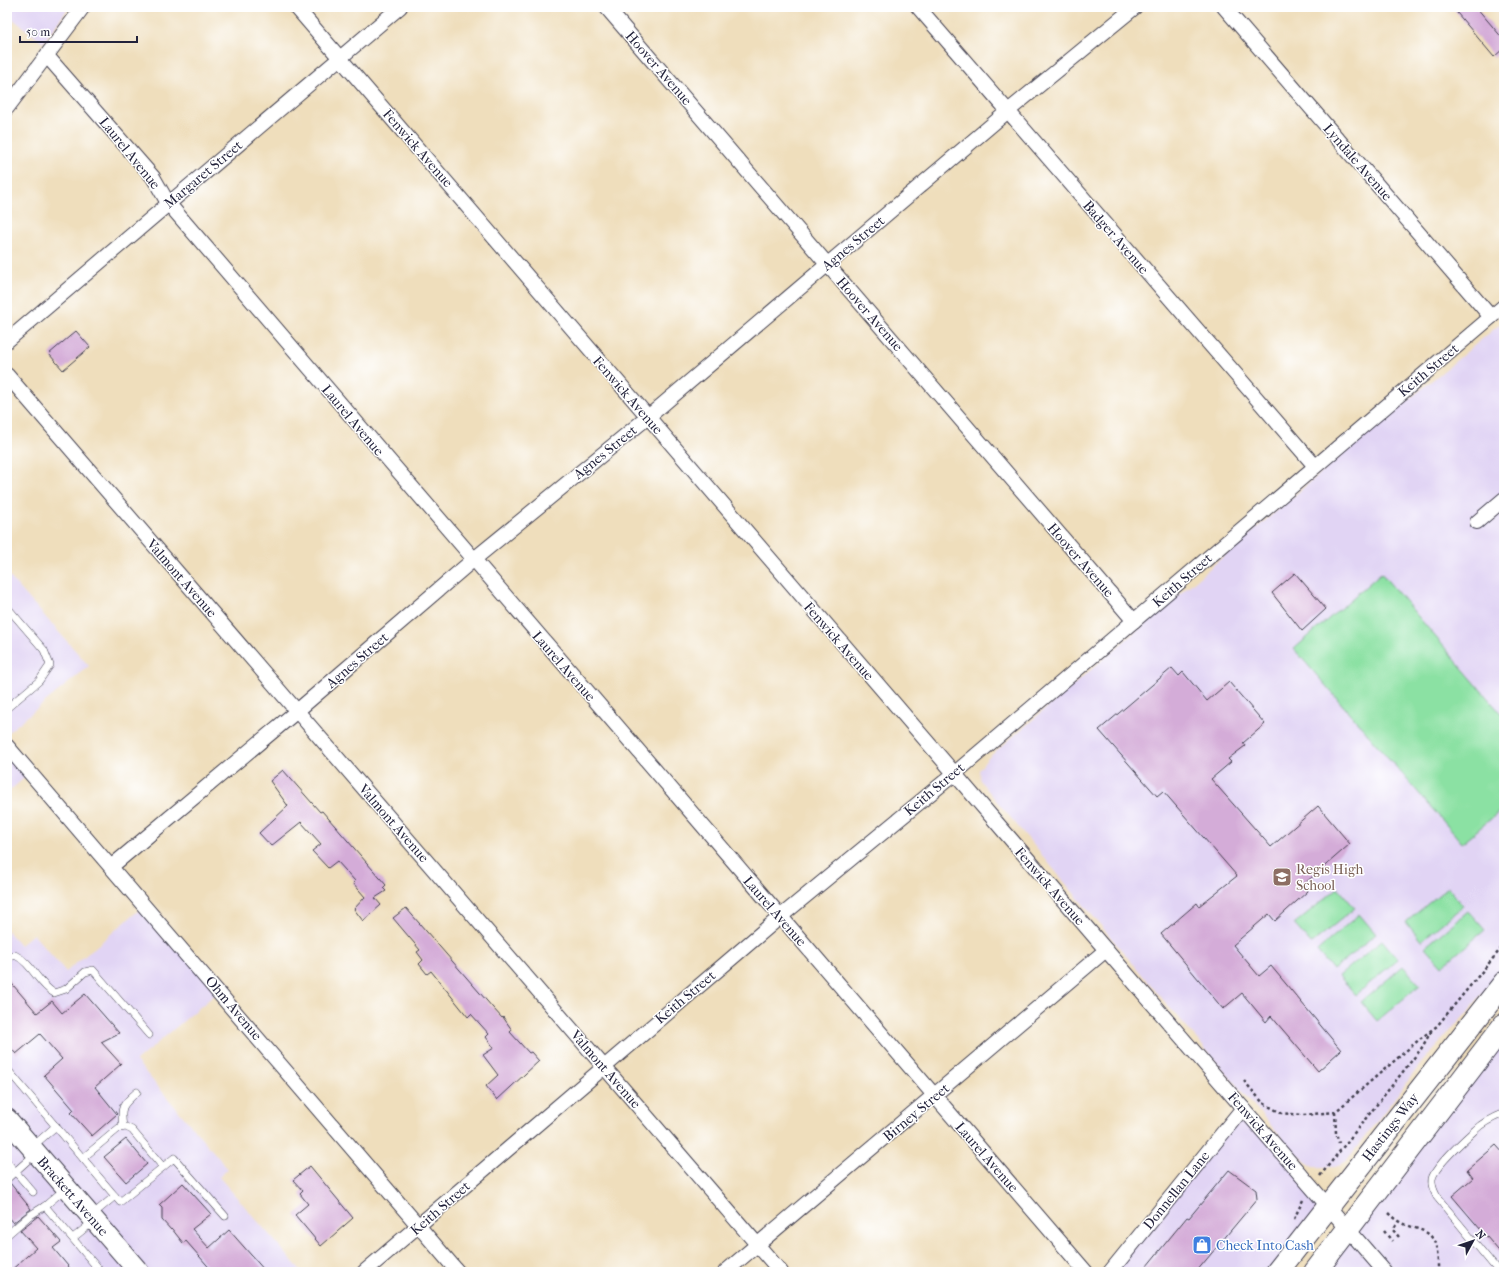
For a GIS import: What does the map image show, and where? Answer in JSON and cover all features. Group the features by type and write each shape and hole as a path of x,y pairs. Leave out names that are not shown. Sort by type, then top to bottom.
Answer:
{"main road":[{"name":"Hastings Way","path":"1277,1272 1504,983"},
{"name":"Hastings Way","path":"1315,1272 1349,1230 1504,1025"},
{"name":"Brackett Avenue","path":"7,1119 138,1272"}],"street":[{"path":"7,108 83,7"},
{"name":"Fenwick Avenue","path":"296,7 954,774 1385,1272"},
{"name":"Margaret Street","path":"7,342 168,203 400,7"},
{"name":"Hoover Avenue","path":"606,7 1134,621"},
{"name":"Badger Avenue","path":"918,7 1315,466"},
{"name":"Agnes Street","path":"112,866 297,711 473,560 648,417 1008,112 1135,7"},
{"name":"Lyndale Avenue","path":"1224,7 1491,317"},
{"name":"Laurel Avenue","path":"47,56 152,177 168,203 473,560 1086,1272"},
{"name":"Keith Street","path":"364,1272 780,916 954,774 1504,306"},
{"name":"Valmont Avenue","path":"7,375 781,1272"},
{"path":"1477,522 1504,499"},
{"name":"Ohm Avenue","path":"11,753 112,866 458,1272"},
{"name":"Birney Street","path":"725,1272 1106,950"},
{"name":"Donnellan Lane","path":"1110,1272 1243,1108"}],"lane":[{"path":"7,607 44,650 50,665 39,681 7,708"},
{"path":"7,958 15,956 22,959 46,988 54,993 66,989 85,972 93,970 149,1035"},
{"path":"7,1069 120,1202 174,1158 225,1216"},
{"path":"123,1127 121,1114 123,1105 137,1092"},
{"path":"1499,1272 1437,1197 1432,1188 1432,1178 1438,1168 1475,1130 1490,1119 1504,1113"},
{"path":"7,1179 56,1126"},
{"path":"83,1158 119,1128 123,1127 132,1130 163,1167"},
{"path":"7,1162 32,1192"},
{"path":"7,1235 66,1188"},
{"path":"73,1238 115,1196"},
{"path":"45,1206 101,1272"}],"path":[{"path":"1244,1082 1263,1103 1281,1113 1303,1115 1335,1112 1437,1026 1504,945"},
{"path":"1293,1223 1298,1207 1421,1049 1433,1029"},
{"path":"1335,1112 1336,1133 1339,1143"},
{"path":"1389,1213 1398,1221 1419,1228 1431,1236 1436,1248 1438,1272"},
{"path":"1396,1225 1393,1230 1399,1237"},
{"path":"1384,1231 1392,1241"}],"shaded area":[{"path":"7,7 69,7 43,43 13,19 7,19"},
{"name":"Regis High School","path":"1504,321 1504,967 1466,1014 1423,1061 1347,1160 1336,1167 1315,1167 1306,1162 1287,1144 1175,1014 985,787 980,780 979,770 987,759 1343,454"},
{"path":"7,574 89,666 7,733"},
{"path":"7,746 30,773 7,793"},
{"path":"145,905 219,991 136,1061 228,1169 219,1177 302,1272 7,1272 7,930 20,945 33,934 66,972"},
{"path":"1504,1025 1504,1272 1315,1272"},
{"path":"1243,1108 1328,1206 1277,1272 1110,1272"}],"green space":[{"path":"1381,573 1504,717 1504,808 1462,843 1294,649"},
{"path":"1448,887 1463,906 1421,941 1406,922"},
{"path":"1338,888 1355,908 1311,944 1294,924"},
{"path":"1468,911 1485,930 1442,966 1425,947"},
{"path":"1359,914 1376,934 1333,970 1317,951"},
{"path":"1382,940 1398,959 1356,995 1339,976"},
{"path":"1403,966 1420,985 1377,1021 1361,1002"}],"building":[{"path":"1452,7 1476,7 1504,40 1504,48 1494,57"},
{"path":"76,331 90,347 63,370 49,354"},
{"path":"1295,573 1326,609 1302,631 1272,593"},
{"path":"1172,668 1179,676 1183,672 1207,701 1229,682 1265,724 1243,743 1245,746 1228,759 1231,762 1211,779 1271,847 1318,806 1350,844 1303,885 1308,891 1275,921 1269,914 1233,945 1259,976 1271,966 1341,1050 1318,1071 1271,1016 1266,1022 1242,993 1223,1009 1161,934 1197,903 1199,906 1237,876 1163,791 1157,796 1099,730"},
{"path":"283,770 320,812 322,811 386,885 383,888 386,891 375,898 381,905 363,921 354,909 365,897 353,883 355,881 337,861 328,868 312,851 321,844 301,822 271,846 259,833 288,806 270,781"},
{"path":"406,908 493,1008 502,1018 503,1017 512,1030 510,1032 529,1053 531,1052 539,1061 497,1100 486,1086 498,1075 483,1055 494,1048 486,1037 489,1034 471,1014 468,1017 431,971 427,974 419,964 423,960 417,952 420,950 393,918"},
{"path":"7,978 37,1013 52,1001 62,1013 85,994 119,1033 101,1042 121,1064 95,1087 117,1114 92,1136 71,1113 74,1110 44,1075 62,1059 40,1034 16,1054 7,1044"},
{"path":"126,1139 147,1164 126,1182 104,1157"},
{"path":"1496,1145 1504,1154 1504,1257 1452,1196 1473,1178 1467,1170"},
{"path":"310,1166 353,1218 321,1246 295,1215 308,1204 300,1194 303,1191 293,1180"},
{"path":"1229,1170 1256,1190 1257,1199 1196,1272 1142,1272 1187,1217 1189,1218"},
{"path":"10,1183 31,1209 13,1223 7,1216 7,1184"},
{"path":"183,1183 211,1214 192,1229 209,1248 229,1230 266,1272 213,1272 186,1241 183,1243 172,1229 171,1230 162,1220 162,1208 159,1205"},
{"path":"38,1216 61,1242 53,1248 73,1272 9,1272 36,1248 20,1230"}],"place":[{"name":"Regis High School","path":"1282,877"},
{"name":"Check Into Cash","path":"1202,1245"}]}
